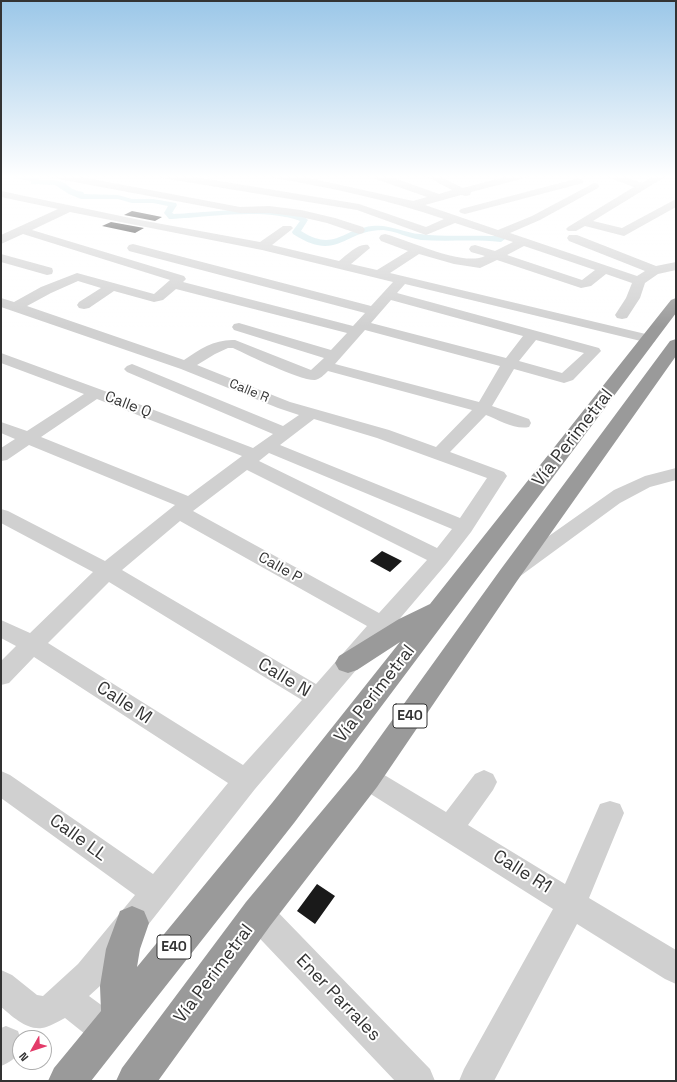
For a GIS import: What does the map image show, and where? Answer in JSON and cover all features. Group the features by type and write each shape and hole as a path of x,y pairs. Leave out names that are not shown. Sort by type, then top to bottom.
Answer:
{"highway":[{"name":"Vía Perimetral","path":"67,1081 283,813 676,303"},
{"name":"Vía Perimetral","path":"135,1081 258,914 367,778 509,575 676,344"},
{"path":"348,663 408,625 441,608"},
{"path":"113,1023 117,986 124,949 132,923"}],"street":[{"path":"4,237 31,225"},
{"path":"152,225 297,257 468,298 477,298"},
{"path":"160,225 228,234 297,257 380,274 649,339"},
{"path":"345,225 359,230"},
{"path":"411,225 426,231 439,225"},
{"path":"473,225 639,281"},
{"path":"506,225 539,236"},
{"path":"498,234 519,225"},
{"path":"581,225 573,234 655,270 666,269 676,258"},
{"path":"598,225 624,232 637,225"},
{"path":"262,246 287,228"},
{"path":"21,230 176,281 564,378 567,377 594,351 388,295"},
{"path":"385,238 417,250 477,264 482,264 494,256 523,242"},
{"path":"133,248 373,311"},
{"path":"341,265 364,248"},
{"path":"475,249 581,284 586,283 603,270"},
{"path":"380,274 417,250"},
{"path":"1,258 47,271"},
{"path":"15,306 77,277 154,298 158,297 176,281 198,265"},
{"path":"622,315 633,298 639,281 655,270"},
{"path":"186,366 217,346 235,344 307,374 314,375 330,361 400,282"},
{"path":"84,305 113,286"},
{"name":"Calle R","path":"1,302 186,366 284,405 383,434 498,476 464,527"},
{"path":"239,327 330,361 483,408 523,423"},
{"path":"439,454 483,408 509,364 533,334"},
{"path":"154,355 132,369 285,433"},
{"name":"Calle Q","path":"1,358 256,454"},
{"path":"1,456 96,393"},
{"path":"1,676 106,571 184,508 312,413"},
{"name":"Calle P","path":"1,427 184,508 381,624"},
{"path":"256,454 464,527 440,558 317,698"},
{"path":"256,454 440,558"},
{"path":"509,575 630,488 650,480 676,474"},
{"name":"Calle N","path":"1,515 106,571 317,698 246,781 89,975 65,998 54,1007 42,1012 30,1010 1,986"},
{"name":"Calle M","path":"1,628 33,645 246,781"},
{"name":"Calle R1","path":"367,778 676,968"},
{"path":"450,828 484,782"},
{"name":"Calle LL","path":"1,783 156,893"},
{"path":"476,1081 572,903 610,813"},
{"name":"Ener Parrales","path":"258,914 418,1081"},
{"path":"65,998 113,1023"}],"building":[{"path":"130,225 144,228 135,233 102,226"},
{"path":"382,551 402,561 390,572 370,561"},
{"path":"317,884 335,896 315,924 297,911"}],"waterway":[{"path":"302,225 296,232 309,240 320,243 330,243 360,232 383,228 421,237 501,239"}]}
